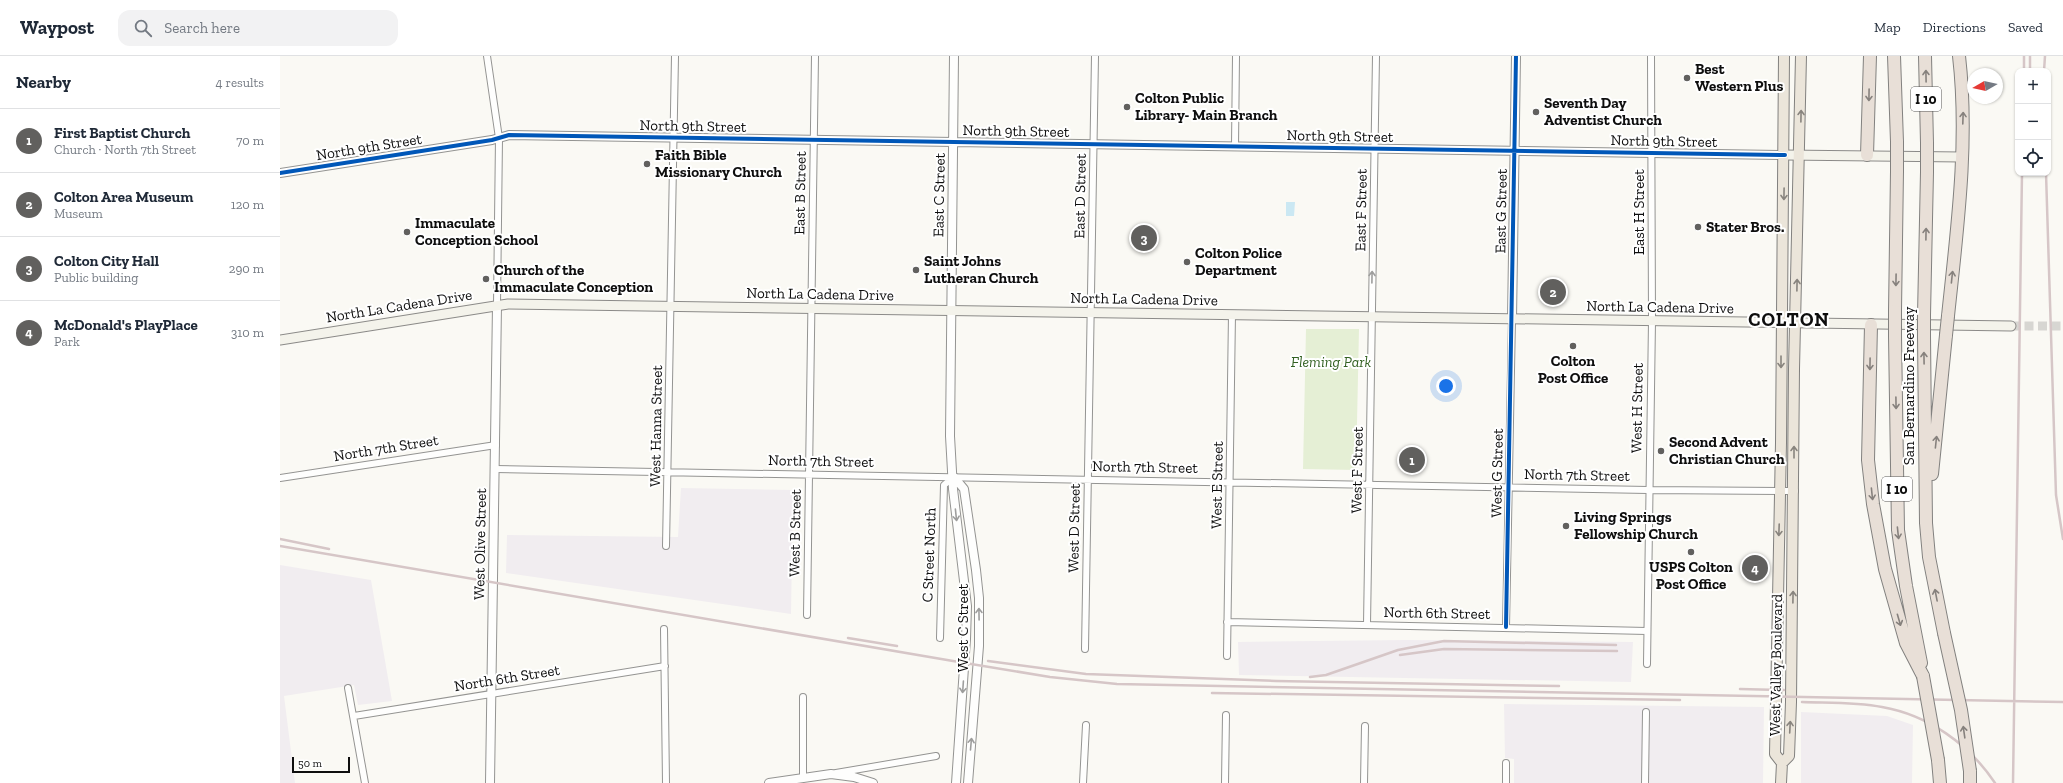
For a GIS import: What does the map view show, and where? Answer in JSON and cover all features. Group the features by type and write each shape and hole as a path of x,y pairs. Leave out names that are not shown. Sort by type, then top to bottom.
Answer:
{"highway":[{"path":"1867,155 1870,56"},
{"name":"San Bernardino Freeway","path":"1894,56 1897,142 1895,336 1898,530 1911,642 1923,676 1938,760 1940,783"},
{"name":"San Bernardino Freeway","path":"1925,56 1927,143 1924,315 1926,523 1929,557 1961,710 1970,777"},
{"path":"1926,523 1957,230 1962,157 1963,94 1959,56"},
{"path":"1871,325 1868,460 1873,504 1885,569 1911,642"}],"main road":[{"name":"West Valley Boulevard","path":"1781,783 1782,763 1775,754 1785,155 1784,56"},
{"name":"West Valley Boulevard","path":"1782,763 1789,756 1801,56"},
{"path":"1785,155 1962,157"},
{"name":"North La Cadena Drive","path":"280,340 498,305 671,305 1512,318 1796,324 2011,326"},
{"path":"1777,596 1782,607 1782,632 1786,638 1792,638"}],"street":[{"path":"487,56 499,138 498,305"},
{"name":"West Hanna Street","path":"666,546 673,137 676,56"},
{"name":"East B Street","path":"811,307 815,56"},
{"name":"East C Street","path":"951,310 954,56"},
{"name":"East D Street","path":"1091,312 1095,56"},
{"path":"1235,146 1236,56"},
{"name":"East F Street","path":"1372,316 1376,56"},
{"name":"East G Street","path":"1512,318 1516,56"},
{"name":"East H Street","path":"1651,56 1650,122 1652,153 1652,321"},
{"name":"North 9th Street","path":"280,173 499,138 509,135 1785,155"},
{"name":"West Olive Street","path":"490,783 498,305"},
{"name":"West B Street","path":"807,614 811,307"},
{"name":"West C Street","path":"951,310 950,428 954,477 953,489 967,606 956,783"},
{"name":"West D Street","path":"1085,649 1091,312"},
{"name":"West E Street","path":"1227,656 1232,314"},
{"name":"West F Street","path":"1367,625 1372,316"},
{"name":"West G Street","path":"1506,627 1512,318"},
{"name":"West H Street","path":"1647,664 1648,490 1652,321"},
{"name":"North 7th Street","path":"280,478 496,445"},
{"name":"North 7th Street","path":"495,469 1088,478 1648,490 1794,490"},
{"name":"West C Street","path":"954,477 964,489 979,598 979,646 968,783"},
{"name":"C Street North","path":"940,638 944,485 954,477"},
{"name":"North 6th Street","path":"1227,622 1647,631"},
{"path":"664,629 666,783"},
{"name":"North 6th Street","path":"354,716 664,666"},
{"path":"348,688 365,783"},
{"path":"803,697 803,778"},
{"path":"1645,783 1646,712"},
{"path":"1225,783 1226,715"},
{"path":"1083,783 1086,725"},
{"path":"1364,783 1365,726"},
{"path":"768,783 936,756"},
{"path":"1506,763 1506,783"},
{"path":"831,774 854,777 873,783"}],"shaded area":[{"path":"681,488 793,490 791,614 506,573 507,535 678,537"},
{"path":"280,565 371,580 392,701 358,705 354,685 284,696 295,783 280,783"},
{"path":"1406,640 1633,642 1631,682 1239,675 1238,642"},
{"path":"1504,704 1764,707 1763,783 1514,783 1514,759 1505,758"},
{"path":"1801,712 1887,716 1913,725 1912,783 1801,783"}],"green space":[{"name":"Fleming Park","path":"1306,329 1359,329 1356,470 1303,469"},
{"path":"1749,560 1760,560 1760,575 1749,575"}],"water":[{"path":"1286,202 1295,202 1294,216 1286,216"}],"tunnel":[{"path":"2011,326 2063,326"}],"railway":[{"path":"2024,56 2024,68"},
{"path":"2030,56 2030,68"},
{"path":"2044,68 2045,56"},
{"path":"2013,783 2022,176"},
{"path":"2046,176 2056,495 2063,539"},
{"path":"280,539 329,549"},
{"path":"280,546 1050,677 1117,684 2063,702"},
{"path":"848,638 897,646"},
{"path":"1310,677 1326,675 1398,650 1444,641 1616,645"},
{"path":"1400,655 1444,649 1617,651"},
{"path":"988,661 1086,674 1276,681 1559,686"},
{"path":"1740,689 1784,690"},
{"path":"1212,693 1680,700"},
{"path":"1802,702 1872,705 1899,711 1915,717 1931,724 1960,744 1985,769 1995,783"}],"cycle path":[{"path":"1506,627 1516,56"},
{"path":"280,173 492,140 509,135 1785,155"}],"place":[{"name":"Best Western Plus","path":"1687,78"},
{"name":"Colton Public Library- Main Branch","path":"1127,107"},
{"name":"Seventh Day Adventist Church","path":"1536,112"},
{"name":"Faith Bible Missionary Church","path":"647,164"},
{"name":"Stater Bros.","path":"1698,227"},
{"name":"Immaculate Conception School","path":"407,232"},
{"name":"Colton City Hall","path":"1144,238"},
{"name":"Colton Police Department","path":"1187,262"},
{"name":"Saint Johns Lutheran Church","path":"916,270"},
{"name":"Church of the Immaculate Conception","path":"486,279"},
{"name":"Colton Area Museum","path":"1553,292"},
{"name":"Colton Post Office","path":"1573,346"},
{"name":"Second Advent Christian Church","path":"1661,451"},
{"name":"First Baptist Church","path":"1412,460"},
{"name":"Living Springs Fellowship Church","path":"1566,526"},
{"name":"USPS Colton Post Office","path":"1691,552"},
{"name":"McDonald's PlayPlace","path":"1755,568"}],"district":[{"name":"COLTON","path":"1789,319"}]}
